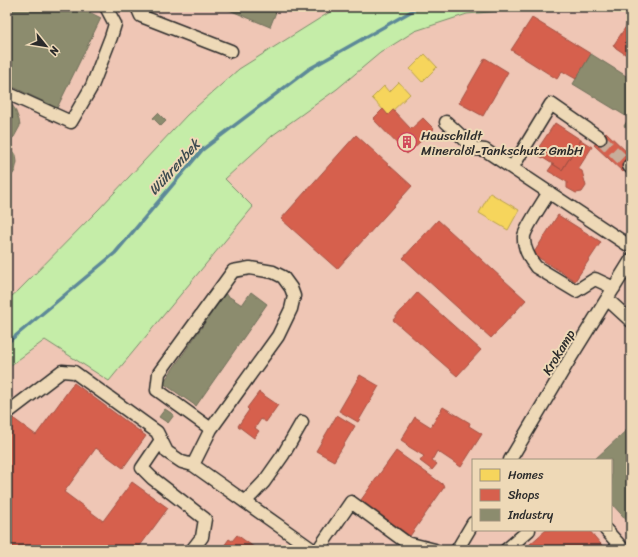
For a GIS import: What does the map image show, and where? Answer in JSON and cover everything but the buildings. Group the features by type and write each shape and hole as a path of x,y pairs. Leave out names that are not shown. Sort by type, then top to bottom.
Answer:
{"street":[{"path":"7,93 71,122 92,86 115,24 106,7"},
{"path":"137,7 141,16 231,50"},
{"path":"512,168 551,104 600,138"},
{"path":"446,122 475,149 485,150 631,247"},
{"path":"549,192 524,235 528,255 531,261 536,267 576,291 594,280 614,288"},
{"name":"Krokamp","path":"511,459 631,260"},
{"path":"187,464 278,336 294,296 291,288 283,277 273,272 250,268 233,271 159,373 157,390 211,429"},
{"path":"607,299 631,321"},
{"path":"7,413 62,371 74,372 157,432 167,452 244,502 313,550"},
{"path":"244,502 264,482 283,455 302,422"},
{"path":"161,440 142,468 152,478 205,519 202,537 192,550"},
{"path":"318,550 351,502 407,542 435,550"},
{"path":"457,550 472,525"},
{"path":"506,550 528,531"},
{"path":"607,531 624,550"}],"shaded area":[{"path":"7,7 631,7 631,550 7,550"}],"green space":[{"path":"338,7 506,7 500,11 467,14 415,31 380,53 337,89 273,135 225,179 253,207 109,381 45,340 7,368 7,300 18,291 99,209 187,115 239,69"}],"waterway":[{"name":"Wührenbek","path":"7,343 115,253 202,150 309,69 419,7"}],"tunnel":[{"path":"600,138 629,166"}],"place":[{"name":"Hauschildt Mineralöl-Tankschutz GmbH","path":"407,142"}]}
